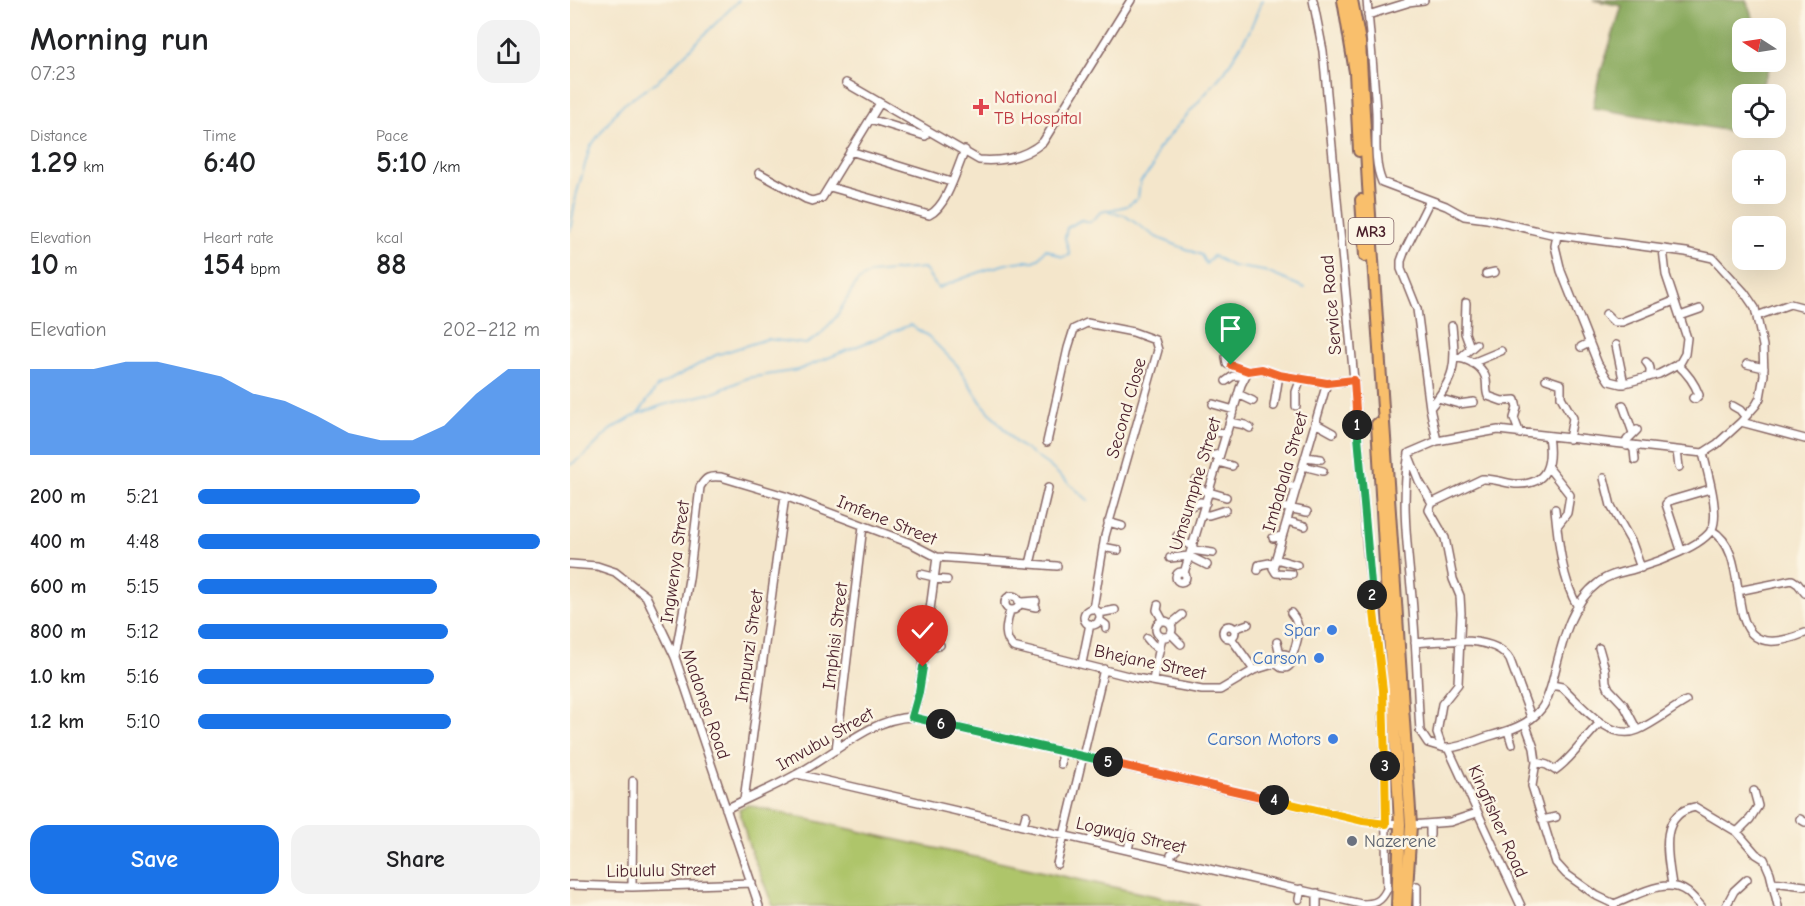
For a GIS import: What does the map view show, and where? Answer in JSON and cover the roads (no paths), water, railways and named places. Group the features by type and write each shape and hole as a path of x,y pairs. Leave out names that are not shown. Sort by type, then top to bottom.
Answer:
{"highway":[{"name":"MR3","path":"1343,0 1355,72 1362,219 1406,825 1397,906"},
{"name":"MR3","path":"1352,0 1360,42 1363,81 1406,825 1406,906"}],"street":[{"path":"846,83 979,160 994,161 1032,151 1043,142 1131,0"},
{"name":"Service Road","path":"1313,0 1323,51 1354,380 1367,550 1383,690 1386,824"},
{"path":"1367,0 1378,172 1382,182 1464,216 1557,235 1713,258 1744,292 1755,308 1763,346 1764,368 1760,398 1743,419 1717,444 1703,453 1498,430 1437,441 1408,453"},
{"path":"1368,15 1408,1 1424,0"},
{"path":"759,173 806,199 812,201 822,198 880,103"},
{"path":"870,119 925,136"},
{"path":"830,187 928,215 935,212 943,201 964,150"},
{"path":"850,151 951,182"},
{"path":"1430,200 1405,250 1401,269 1418,309 1430,408 1437,441"},
{"path":"1557,235 1555,246 1561,271 1598,364 1610,381 1649,377 1680,363 1685,354 1687,338 1666,275 1663,249"},
{"path":"1486,274 1495,272"},
{"path":"1605,314 1614,322 1622,322 1674,301"},
{"path":"1457,358 1473,345 1465,333 1466,303"},
{"path":"1757,316 1790,304 1805,308"},
{"path":"1680,316 1700,309"},
{"name":"Second Close","path":"1047,442 1074,329 1087,323 1133,332 1155,340 1158,350 1108,522 1103,547 1097,614"},
{"path":"1430,408 1452,376 1457,358 1452,326"},
{"path":"1581,347 1589,343"},
{"path":"1616,345 1627,381"},
{"path":"1472,363 1501,351"},
{"path":"1226,357 1227,363 1246,373"},
{"path":"1457,358 1472,363 1482,370 1488,396 1502,401 1515,400 1517,408 1514,418 1520,434"},
{"path":"1646,362 1651,372 1649,377"},
{"path":"1677,364 1687,373 1696,388 1699,395 1693,398"},
{"path":"1747,364 1764,368"},
{"path":"1226,381 1233,376 1262,369 1279,375 1327,383 1354,380"},
{"name":"Umsumphe Street","path":"1184,573 1246,373"},
{"path":"1274,406 1279,375"},
{"path":"1296,406 1296,392 1300,381 1297,378"},
{"path":"1546,379 1563,382 1561,397 1564,407 1573,418 1569,439"},
{"name":"Imbabala Street","path":"1275,563 1327,383"},
{"path":"1238,394 1253,401"},
{"path":"1438,398 1459,404 1474,402"},
{"path":"1214,404 1234,410"},
{"path":"1623,405 1632,429 1627,440 1629,446 1634,450 1635,460"},
{"path":"1733,406 1740,410 1743,419"},
{"path":"1743,419 1805,439"},
{"path":"1230,422 1250,428"},
{"path":"1315,423 1333,433"},
{"path":"1210,432 1227,434"},
{"path":"1445,747 1437,733 1442,704 1458,684 1460,596 1445,538 1429,510 1432,503 1482,479 1491,478 1515,484 1536,480 1543,476 1551,454 1548,436"},
{"path":"1677,451 1679,467"},
{"path":"1408,453 1405,473 1406,538 1420,731 1428,743 1445,747 1508,731 1525,723 1542,709 1552,685 1568,628 1585,594 1599,581 1682,550 1701,540 1711,530 1714,519 1714,500 1703,453"},
{"path":"1408,453 1419,481 1432,503"},
{"path":"1305,457 1321,459"},
{"path":"1202,458 1219,458 1232,466"},
{"path":"1303,466 1323,471"},
{"path":"1548,467 1570,495 1568,513 1557,526"},
{"name":"Imfene Street","path":"710,476 721,477 785,496 910,543 937,557 1057,566"},
{"name":"Ingwenya Street","path":"675,657 689,579 700,487 705,478 710,476"},
{"path":"1604,478 1611,506 1632,543 1641,567"},
{"path":"1195,481 1199,488 1226,497"},
{"path":"1285,485 1296,488"},
{"path":"1030,564 1048,488"},
{"path":"1682,550 1666,504 1669,501 1710,489"},
{"name":"Impunzi Street","path":"744,800 785,496"},
{"path":"1187,508 1200,502 1206,502"},
{"path":"1274,512 1283,507 1307,512"},
{"path":"1555,509 1567,579 1572,597 1578,607"},
{"path":"1202,515 1225,510"},
{"path":"1287,521 1305,526"},
{"path":"1108,522 1122,526"},
{"name":"Imphisi Street","path":"836,750 864,526"},
{"path":"1711,530 1722,536 1729,549 1744,624 1752,635 1776,640 1805,633"},
{"path":"1177,536 1207,564"},
{"path":"1273,538 1282,536"},
{"path":"1103,547 1118,550"},
{"path":"1170,558 1191,551 1213,553"},
{"path":"912,717 919,692 937,557"},
{"path":"1275,563 1276,573 1292,574"},
{"path":"1258,570 1259,565 1275,563 1297,565"},
{"name":"Madonsa Road","path":"570,564 597,566 615,572 646,596 675,657 759,906"},
{"path":"921,574 947,580"},
{"path":"1738,591 1792,580 1805,593"},
{"path":"1016,597 1020,604 1015,610 1010,610 1005,605 1007,598 1016,597"},
{"path":"1020,604 1036,604"},
{"path":"1158,604 1157,610 1162,621 1171,624"},
{"name":"Bhejane Street","path":"1010,610 1006,640 1013,647 1136,678 1203,690 1220,690 1254,670 1277,663 1281,668 1288,667 1291,661 1284,656"},
{"path":"1097,614 1095,624 1086,622 1084,615 1089,610 1097,614 1106,628"},
{"path":"1097,614 1115,610"},
{"path":"1277,663 1284,656 1293,654 1300,631 1298,621 1291,613"},
{"path":"1171,624 1182,615"},
{"path":"1162,621 1156,629 1162,637"},
{"path":"1082,663 1090,624"},
{"path":"1171,624 1171,634"},
{"path":"1248,624 1234,629 1227,626 1223,631 1224,636 1231,639 1254,670"},
{"path":"1231,639 1235,634 1234,629"},
{"path":"1162,637 1171,634"},
{"path":"1171,634 1181,644"},
{"path":"1153,680 1162,637"},
{"path":"1147,638 1160,649"},
{"path":"1415,643 1459,639 1493,647 1505,653 1510,660 1532,717"},
{"path":"1277,642 1284,656"},
{"path":"914,643 935,647 940,645"},
{"path":"1599,648 1609,689 1624,705 1637,730"},
{"path":"1056,864 1104,669"},
{"path":"1552,685 1562,687 1608,729 1624,733 1637,730 1686,701"},
{"name":"Imvubu Street","path":"726,809 797,774 891,719 912,717 1363,821 1406,825 1430,824 1450,822 1477,813"},
{"path":"1525,723 1534,748 1536,762 1532,786 1556,863 1566,874 1614,904"},
{"path":"1536,762 1546,769 1555,770 1565,763 1600,723"},
{"path":"1508,731 1512,744"},
{"name":"Kingfisher Road","path":"1445,747 1521,906"},
{"path":"1061,751 1061,764"},
{"name":"Logwaja Street","path":"797,774 1361,904 1374,904 1383,898 1387,889 1386,824"},
{"path":"632,887 633,781"},
{"path":"1737,832 1750,819 1758,806 1754,791"},
{"path":"1672,885 1666,843 1672,823 1683,810 1695,807 1737,832 1756,854 1764,859 1773,882 1778,906"},
{"path":"1023,826 1026,814"},
{"path":"1542,820 1556,817"},
{"path":"1430,824 1430,835"},
{"path":"1091,841 1094,828"},
{"path":"1128,850 1131,835"},
{"path":"1170,860 1171,855 1179,847"},
{"path":"1726,906 1734,891 1747,879"},
{"path":"1773,882 1805,886"},
{"name":"Libululu Street","path":"570,885 632,887 752,883"},
{"path":"1605,906 1628,903 1656,888 1672,885 1686,891 1701,906"},
{"path":"1417,886 1418,906"},
{"path":"1299,899 1300,889"},
{"path":"1317,893 1317,906"}],"waterway":[{"path":"570,231 576,196 590,147 620,107 659,80 739,0"},
{"path":"638,414 657,387 716,355 767,339 806,344 820,335 836,317 857,282 870,273 924,268 938,288 1000,266 1024,261 1032,262 1038,259 1046,249 1062,257 1070,255 1065,238 1067,228 1081,220 1090,222 1101,212 1127,206 1138,198 1140,182 1153,167 1157,150 1225,71 1249,32 1262,0"},
{"path":"1109,212 1124,215 1156,237 1201,255 1206,264 1213,256 1232,266 1264,271 1305,288"},
{"path":"570,465 585,455 610,430 638,414 663,405 716,392 747,378 798,370 910,325 928,336 957,365 981,402 1016,443 1048,465 1089,501"}],"place":[{"name":"National TB Hospital","path":"981,107"},
{"name":"Spar","path":"1332,630"},
{"name":"Carson","path":"1319,658"},
{"name":"Carson Motors","path":"1333,739"},
{"name":"Nazerene","path":"1352,841"}]}
